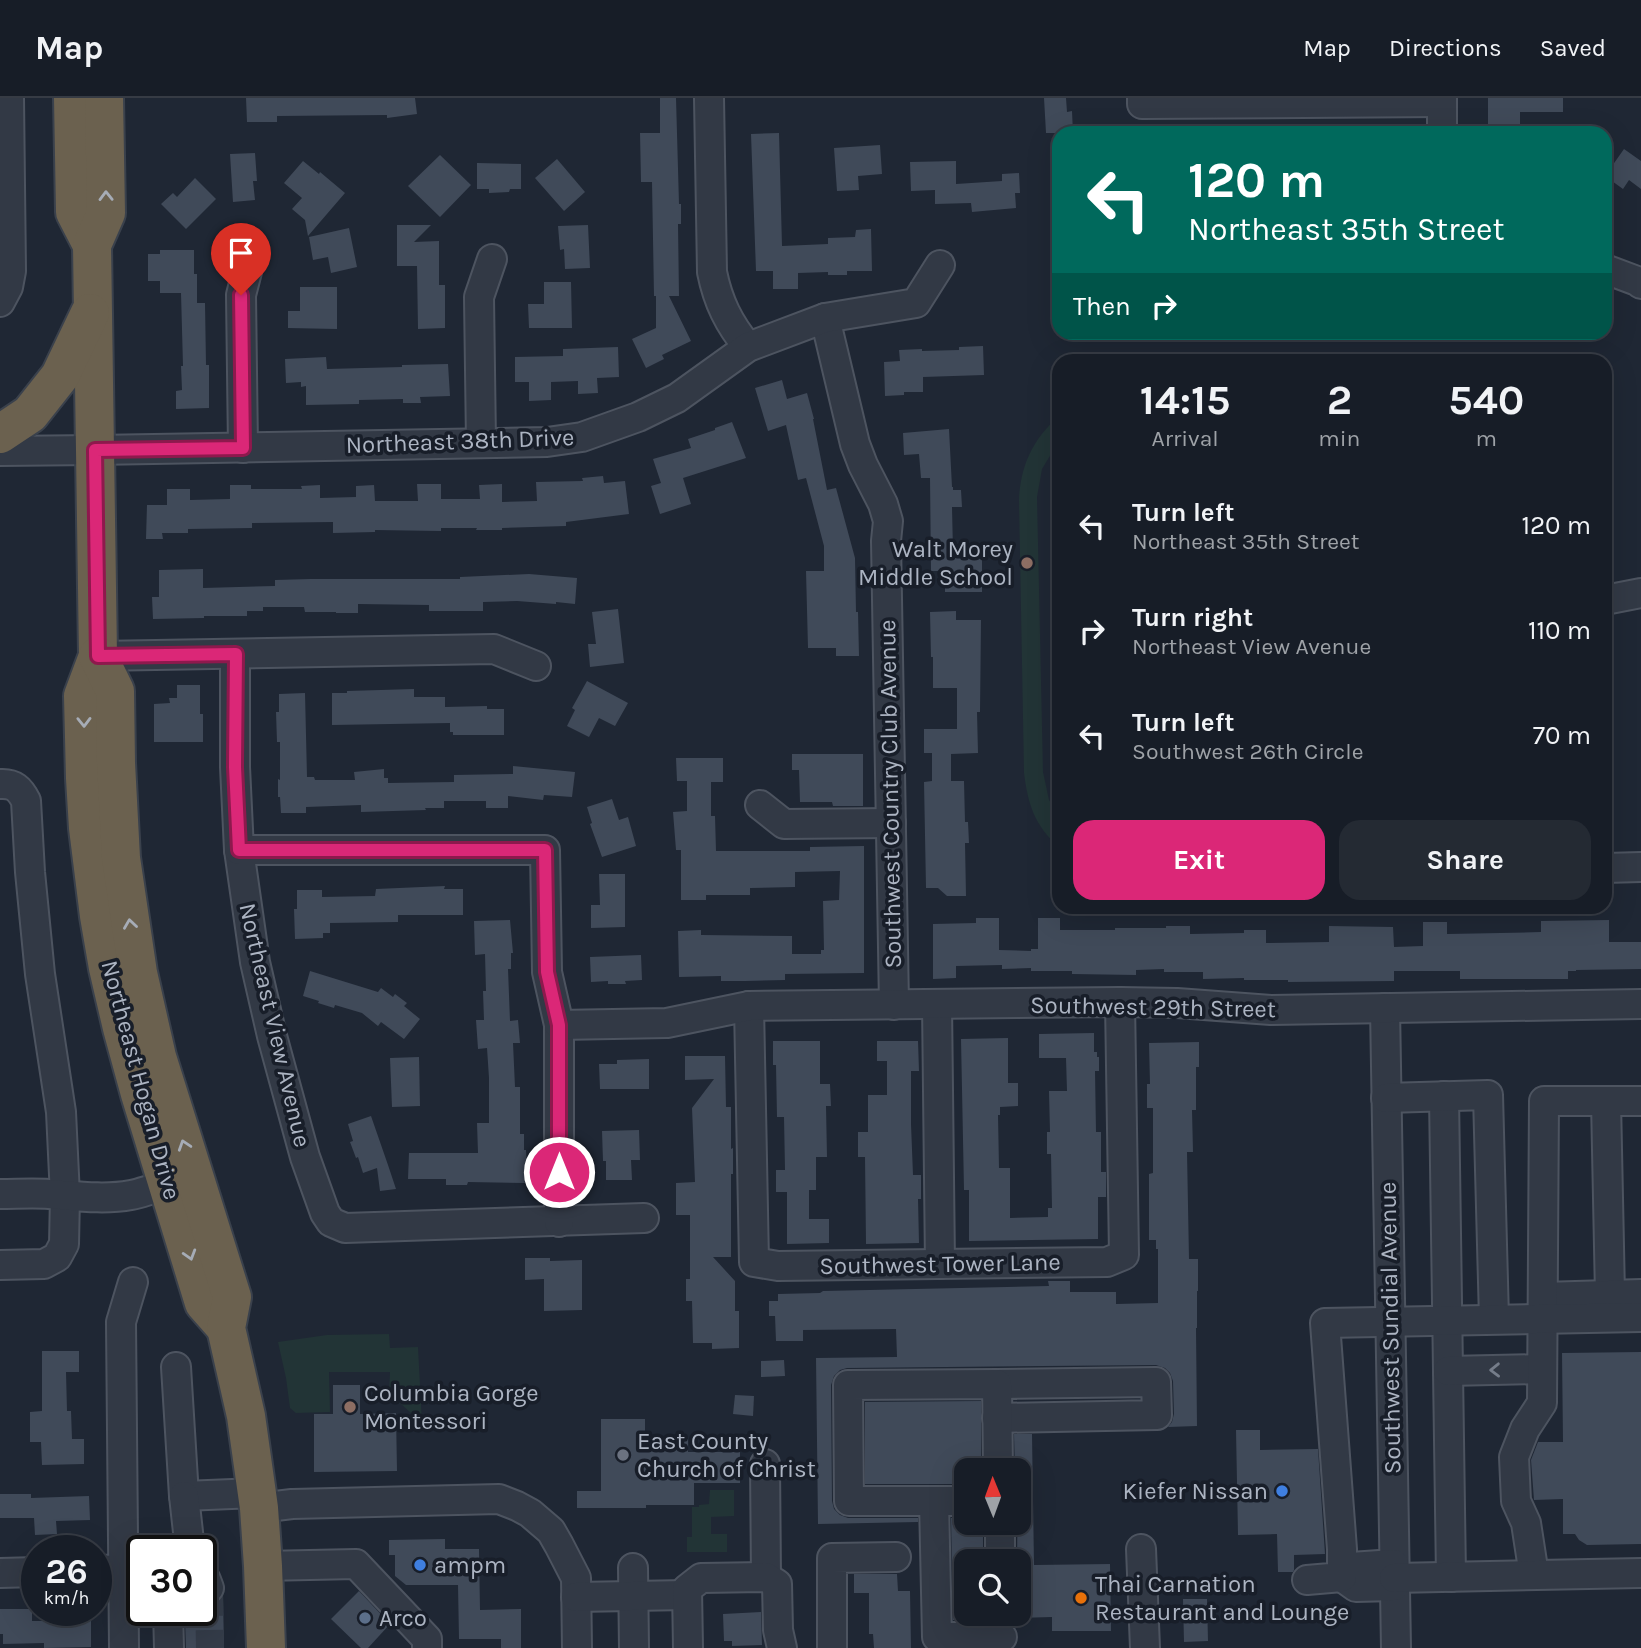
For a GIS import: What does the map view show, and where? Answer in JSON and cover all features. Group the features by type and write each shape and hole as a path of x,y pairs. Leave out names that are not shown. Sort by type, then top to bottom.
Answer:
{"highway":[{"path":"73,98 89,144"},
{"path":"89,144 104,98"},
{"name":"Northeast Hogan Drive","path":"89,144 75,212 92,245 98,656 83,696 88,828 108,968 121,1028 140,1094 184,1205 204,1303 226,1328 238,1377 258,1501 264,1566 266,1648"},
{"path":"0,434 30,414 60,376 93,308"}],"street":[{"path":"0,302 8,287 10,271 9,98"},
{"path":"709,98 712,272 724,312 748,347"},
{"path":"1142,101 1442,100 1442,126"},
{"path":"243,448 241,295 251,256"},
{"path":"481,443 479,298 492,260"},
{"name":"Northeast 38th Drive","path":"0,451 547,442 582,437 638,418 677,398 748,347 825,318 916,303 940,265"},
{"path":"1612,272 1641,284"},
{"name":"Southwest Country Club Avenue","path":"825,318 855,444 883,504 888,521 886,541 894,1005"},
{"path":"1612,598 1640,592"},
{"path":"98,656 494,649 536,666"},
{"name":"Northeast View Avenue","path":"236,654 235,767 239,850 256,962 272,1035 305,1157 325,1213 331,1222 345,1228 559,1222"},
{"path":"0,784 9,783 21,790 26,800 40,974 61,1112 65,1196 64,1244 57,1256 44,1264 0,1265"},
{"path":"760,805 784,824 891,823"},
{"path":"239,850 545,850 547,972 559,1025 559,1222 644,1218"},
{"path":"1612,868 1641,867"},
{"name":"Southwest 29th Street","path":"559,1025 667,1023 749,1006 1120,1002 1271,1010 1641,1004"},
{"name":"Southwest Tower Lane","path":"749,1006 754,1262 778,1266 1107,1262 1124,1255 1120,1002"},
{"path":"937,1004 940,1264"},
{"name":"Southwest Sundial Avenue","path":"1385,1008 1395,1648"},
{"path":"1386,1098 1488,1095 1494,1319"},
{"path":"1444,1096 1451,1577"},
{"path":"1534,1575 1525,1523 1517,1501 1514,1457 1525,1429 1542,1403 1544,1101 1641,1101"},
{"path":"1606,1101 1610,1295"},
{"path":"0,1194 47,1194 89,1198 130,1196 184,1205"},
{"path":"124,1648 120,1569 121,1322 132,1282"},
{"path":"1342,1577 1325,1322 1494,1319 1610,1295 1641,1294"},
{"path":"1543,1308 1641,1317"},
{"path":"176,1367 188,1535"},
{"path":"1448,1371 1542,1369"},
{"path":"954,1500 849,1501 848,1385 1156,1382 1157,1415 998,1419"},
{"path":"997,1384 998,1458"},
{"path":"765,1465 766,1577"},
{"path":"184,1496 292,1504 499,1499 530,1513 551,1531 576,1578 577,1648"},
{"path":"934,1501 937,1637 1006,1633"},
{"path":"1141,1549 1145,1648"},
{"path":"832,1648 832,1558 896,1557"},
{"path":"264,1566 356,1564 427,1639 427,1648"},
{"path":"1307,1580 1342,1577 1351,1567 1394,1576 1641,1573"},
{"path":"633,1568 634,1648"},
{"path":"0,1573 21,1572"},
{"path":"688,1648 687,1589 701,1578 766,1577 777,1584 778,1630 782,1648"},
{"path":"576,1597 687,1595"},
{"path":"168,1626 169,1648"}],"shaded area":[{"path":"1052,423 1052,453 1042,469 1037,497 1043,772 1052,804 1052,841 1034,813 1024,773 1019,501 1025,465 1035,444"},
{"path":"389,1334 390,1348 418,1347 422,1423 389,1393 390,1372 329,1372 330,1412 296,1413 290,1408 278,1342 327,1335"},
{"path":"710,1490 734,1490 734,1516 711,1517 711,1534 727,1534 727,1552 687,1552 687,1537 692,1537 692,1507 709,1504"}],"building":[{"path":"246,98 415,98 417,114 387,118 387,115 277,116 277,122 247,122"},
{"path":"660,98 676,98 681,204 681,224 678,224 679,296 669,296 691,341 662,355 664,359 646,368 632,339 656,328 652,182 641,182 640,133 660,133"},
{"path":"1044,98 1066,98 1067,112 1072,111 1073,126 1052,126 1052,133 1046,133"},
{"path":"1488,98 1563,98 1563,112 1520,112 1520,126 1488,126"},
{"path":"779,133 782,246 828,244 828,238 855,237 856,230 871,229 872,271 847,271 847,275 828,275 828,272 798,273 798,289 773,289 773,271 756,271 751,134"},
{"path":"880,145 882,174 858,176 859,190 837,191 834,148"},
{"path":"1624,149 1641,161 1641,189 1629,180 1623,189 1612,181 1612,166"},
{"path":"255,153 255,200 233,202 230,154"},
{"path":"440,155 471,185 440,217 408,186"},
{"path":"557,159 585,192 564,211 535,178"},
{"path":"303,161 345,193 308,236 305,220 292,209 302,198 284,183"},
{"path":"956,161 956,184 1002,181 1002,174 1019,173 1020,193 1015,193 1016,208 972,212 971,203 935,204 935,190 911,191 910,162"},
{"path":"477,163 521,164 521,189 489,193 489,189 477,189"},
{"path":"195,178 216,199 186,229 161,204 173,193 177,197"},
{"path":"397,225 431,225 414,242 439,241 439,285 445,285 445,328 418,329 417,266 397,266"},
{"path":"588,225 590,268 565,269 564,249 560,250 558,226"},
{"path":"349,228 357,267 331,273 328,257 313,260 309,237"},
{"path":"160,250 194,250 197,303 205,303 209,408 176,409 176,391 182,390 181,293 160,293 160,281 148,281 148,254 160,254"},
{"path":"544,282 571,282 572,328 529,328 528,304 544,304"},
{"path":"300,287 337,287 337,329 288,328 288,311 300,311"},
{"path":"983,346 984,375 923,377 923,392 885,396 884,362 900,361 899,350 959,350 959,347"},
{"path":"618,347 619,377 597,378 598,393 578,394 578,381 551,382 551,400 529,401 529,382 515,382 515,357 563,356 563,349"},
{"path":"326,357 327,369 448,364 450,396 420,397 421,403 403,403 403,399 359,400 359,404 306,405 306,386 301,387 301,382 286,383 285,359"},
{"path":"782,380 787,399 807,393 827,490 836,488 855,558 859,656 836,656 836,648 808,648 806,571 824,571 824,546 806,478 798,480 786,425 768,431 755,388"},
{"path":"732,422 746,458 683,478 691,504 660,514 651,486 661,483 653,459 691,448 688,439"},
{"path":"949,429 952,487 953,490 961,490 962,507 952,507 953,551 982,551 982,592 945,592 945,571 931,571 930,478 921,478 919,454 904,455 903,433"},
{"path":"603,476 604,483 625,481 629,514 566,522 566,526 502,530 441,528 441,531 375,530 333,533 333,522 252,523 252,528 188,529 188,533 162,533 163,539 146,539 147,505 167,505 167,489 190,489 190,500 230,499 230,485 251,485 251,489 302,489 301,486 320,485 320,498 356,497 356,486 374,485 375,501 418,501 417,484 441,484 441,499 480,499 479,485 502,484 502,502 537,501 536,482 583,481 582,478"},
{"path":"203,569 203,588 275,586 275,580 311,579 460,579 529,574 577,578 575,604 483,602 483,611 429,611 429,605 358,604 358,613 305,612 304,607 263,607 263,611 247,611 247,616 153,619 152,597 159,597 159,570"},
{"path":"618,609 624,663 590,667 588,644 596,644 592,612"},
{"path":"956,611 956,620 981,620 978,753 951,754 951,781 964,781 965,822 968,822 969,843 965,843 966,896 947,896 938,888 926,888 924,782 932,781 932,753 924,753 924,729 957,729 957,688 933,688 930,612"},
{"path":"587,681 628,703 615,726 599,718 589,737 567,726 575,710 572,708"},
{"path":"177,685 200,685 203,742 154,742 154,704 170,703 169,698 177,698"},
{"path":"414,689 414,697 445,697 445,707 487,706 487,709 504,709 504,735 453,735 453,732 450,732 450,723 332,725 332,693"},
{"path":"305,693 307,777 314,777 315,780 355,780 354,772 384,769 384,778 388,778 388,783 454,782 454,775 513,774 513,766 575,772 572,797 544,795 543,800 508,796 508,808 486,808 486,801 444,801 444,808 425,808 426,810 361,812 361,805 306,807 306,813 281,813 278,797 280,742 277,742 276,712 279,712 279,694"},
{"path":"792,754 863,754 863,806 800,802 799,770 792,770"},
{"path":"676,758 723,758 723,782 711,782 711,816 715,816 716,851 810,851 810,847 864,846 864,973 785,974 785,980 745,981 721,981 721,976 679,977 678,931 701,930 701,935 792,936 792,954 821,954 821,950 824,950 823,901 839,900 840,871 795,872 795,887 750,888 750,895 706,895 706,900 681,900 681,850 676,850 673,812 687,811 687,781 677,781"},
{"path":"612,799 619,820 628,817 636,846 602,857 587,807"},
{"path":"599,874 625,874 625,927 591,928 591,905 600,905"},
{"path":"445,886 444,889 463,889 463,915 398,915 398,922 330,923 330,933 323,933 323,938 295,939 294,909 297,909 297,890 322,890 322,897 375,896 376,889"},
{"path":"976,918 999,918 999,950 1031,951 1038,949 1038,918 1060,918 1060,930 1190,926 1190,934 1266,930 1266,943 1329,942 1329,926 1393,927 1394,947 1423,946 1423,922 1447,922 1447,934 1541,932 1541,921 1609,920 1609,942 1641,942 1641,969 1568,971 1568,979 1460,979 1460,971 1394,971 1394,981 1288,982 1244,978 1203,979 1203,972 1164,972 1164,969 1136,970 1136,975 1072,974 1072,971 1031,971 1031,968 1002,969 1002,965 956,966 956,978 933,979 933,924 976,923"},
{"path":"510,920 513,953 511,969 508,969 510,1021 518,1020 520,1043 513,1043 515,1087 520,1087 520,1134 524,1134 526,1150 525,1183 468,1182 467,1185 446,1185 446,1179 408,1179 409,1153 478,1153 477,1123 489,1123 489,1078 487,1048 478,1049 476,1020 484,1020 485,954 475,955 474,921"},
{"path":"641,955 642,980 625,981 626,984 591,982 590,957"},
{"path":"310,971 378,992 381,988 393,997 395,994 407,1003 404,1006 420,1019 404,1039 381,1022 378,1026 362,1013 318,1003 319,1001 303,996"},
{"path":"1094,1033 1094,1052 1097,1052 1099,1057 1099,1071 1095,1071 1096,1132 1101,1132 1101,1172 1106,1172 1106,1197 1098,1197 1098,1239 969,1241 969,1190 964,1190 961,1039 1008,1038 1008,1083 1018,1083 1018,1106 1000,1107 998,1115 999,1168 1010,1168 1010,1218 1048,1217 1048,1208 1052,1208 1051,1154 1047,1154 1047,1132 1050,1132 1049,1091 1067,1091 1066,1058 1039,1058 1039,1034"},
{"path":"773,1041 820,1041 820,1084 830,1084 831,1106 826,1106 827,1157 816,1157 816,1190 809,1190 809,1219 829,1219 829,1243 787,1244 787,1192 776,1192 776,1170 785,1170 784,1117 777,1117"},
{"path":"877,1041 918,1041 919,1071 911,1071 911,1124 913,1175 921,1175 921,1199 918,1199 919,1243 866,1244 865,1157 858,1157 858,1132 868,1132 868,1095 887,1095 887,1061 877,1061"},
{"path":"1199,1042 1196,1110 1192,1110 1193,1152 1187,1152 1189,1259 1198,1259 1197,1426 1168,1427 1174,1414 1173,1381 1165,1368 1156,1365 847,1368 834,1376 831,1385 834,1509 848,1518 918,1518 918,1522 818,1524 816,1358 897,1357 896,1329 803,1330 803,1341 776,1341 775,1316 769,1316 769,1301 778,1301 778,1294 823,1291 1049,1286 1048,1281 1070,1281 1070,1292 1116,1292 1116,1304 1158,1303 1158,1249 1156,1240 1149,1240 1153,1108 1147,1108 1147,1084 1150,1084 1149,1043"},
{"path":"685,1056 725,1056 726,1107 731,1107 731,1149 733,1148 731,1257 713,1257 735,1281 735,1311 739,1311 739,1348 712,1349 712,1343 693,1343 692,1301 686,1301 686,1279 690,1279 690,1215 676,1215 676,1183 695,1182 692,1108 714,1079 685,1080"},
{"path":"419,1057 420,1106 392,1107 390,1058"},
{"path":"649,1059 649,1089 600,1089 599,1064 617,1064 617,1060"},
{"path":"371,1116 396,1189 380,1191 377,1168 363,1173 350,1142 353,1141 348,1124"},
{"path":"639,1130 640,1160 631,1160 632,1180 606,1180 602,1131"},
{"path":"525,1258 550,1258 550,1261 582,1260 582,1310 544,1311 544,1279 525,1280"},
{"path":"42,1351 79,1351 79,1372 66,1372 67,1411 71,1411 72,1439 84,1439 84,1464 42,1465 41,1442 30,1442 30,1412 42,1411"},
{"path":"1641,1352 1641,1544 1587,1545 1575,1534 1563,1534 1563,1499 1534,1500 1531,1460 1538,1442 1563,1442 1562,1353"},
{"path":"784,1360 785,1376 761,1377 761,1361"},
{"path":"333,1385 360,1385 360,1414 396,1413 397,1471 314,1472 314,1414 333,1414"},
{"path":"735,1395 754,1396 753,1416 733,1414"},
{"path":"981,1401 981,1458 954,1458 954,1484 865,1484 865,1402"},
{"path":"601,1419 645,1419 645,1440 688,1439 688,1452 740,1452 740,1483 694,1483 694,1505 577,1508 577,1491 601,1491"},
{"name":"Kiefer Nissan","path":"1236,1430 1260,1430 1260,1450 1318,1449 1325,1554 1294,1555 1293,1572 1278,1572 1277,1534 1238,1535"},
{"name":"Thai Carnation Restaurant and Lounge","path":"1014,1434 1032,1434 1034,1565 1110,1564 1111,1631 1052,1631 1052,1617 1031,1618 1031,1549 1017,1549 1017,1535 1031,1535 1031,1458 1015,1458"},
{"path":"0,1494 31,1494 31,1498 89,1496 90,1520 56,1521 57,1534 35,1535 34,1518 0,1518"},
{"path":"951,1518 954,1518 954,1535 983,1535 983,1549 954,1549 953,1620"},
{"path":"445,1539 445,1549 479,1549 480,1610 521,1609 521,1648 501,1648 501,1639 459,1639 458,1585 406,1585 395,1576 395,1555 389,1555 389,1540"},
{"path":"854,1574 897,1574 898,1591 910,1591 911,1648 874,1648 873,1634 869,1634 869,1593 854,1593"},
{"name":"Arco","path":"359,1591 390,1624 368,1648 361,1648 331,1619"},
{"path":"223,1596 224,1648 186,1648 185,1626 217,1626 217,1602"},
{"path":"1183,1599 1207,1599 1208,1641 1184,1642"},
{"path":"0,1609 21,1609 21,1626 91,1626 91,1647 44,1648 44,1643 3,1644 3,1634 0,1634"},
{"path":"761,1612 762,1645 732,1646 732,1641 724,1641 723,1614"}],"tunnel":[{"path":"210,1626 210,1648"}],"place":[{"name":"Walt Morey Middle School","path":"1027,563"},
{"name":"Columbia Gorge Montessori","path":"350,1407"},
{"name":"East County Church of Christ","path":"623,1455"},
{"name":"Kiefer Nissan","path":"1282,1491"},
{"name":"ampm","path":"420,1565"},
{"name":"Thai Carnation Restaurant and Lounge","path":"1081,1598"},
{"name":"Arco","path":"365,1618"}],"route":[{"path":"241,295 243,448 95,450 98,656 236,654 235,767 239,850 545,850 547,972 559,1025 559,1172"}]}
